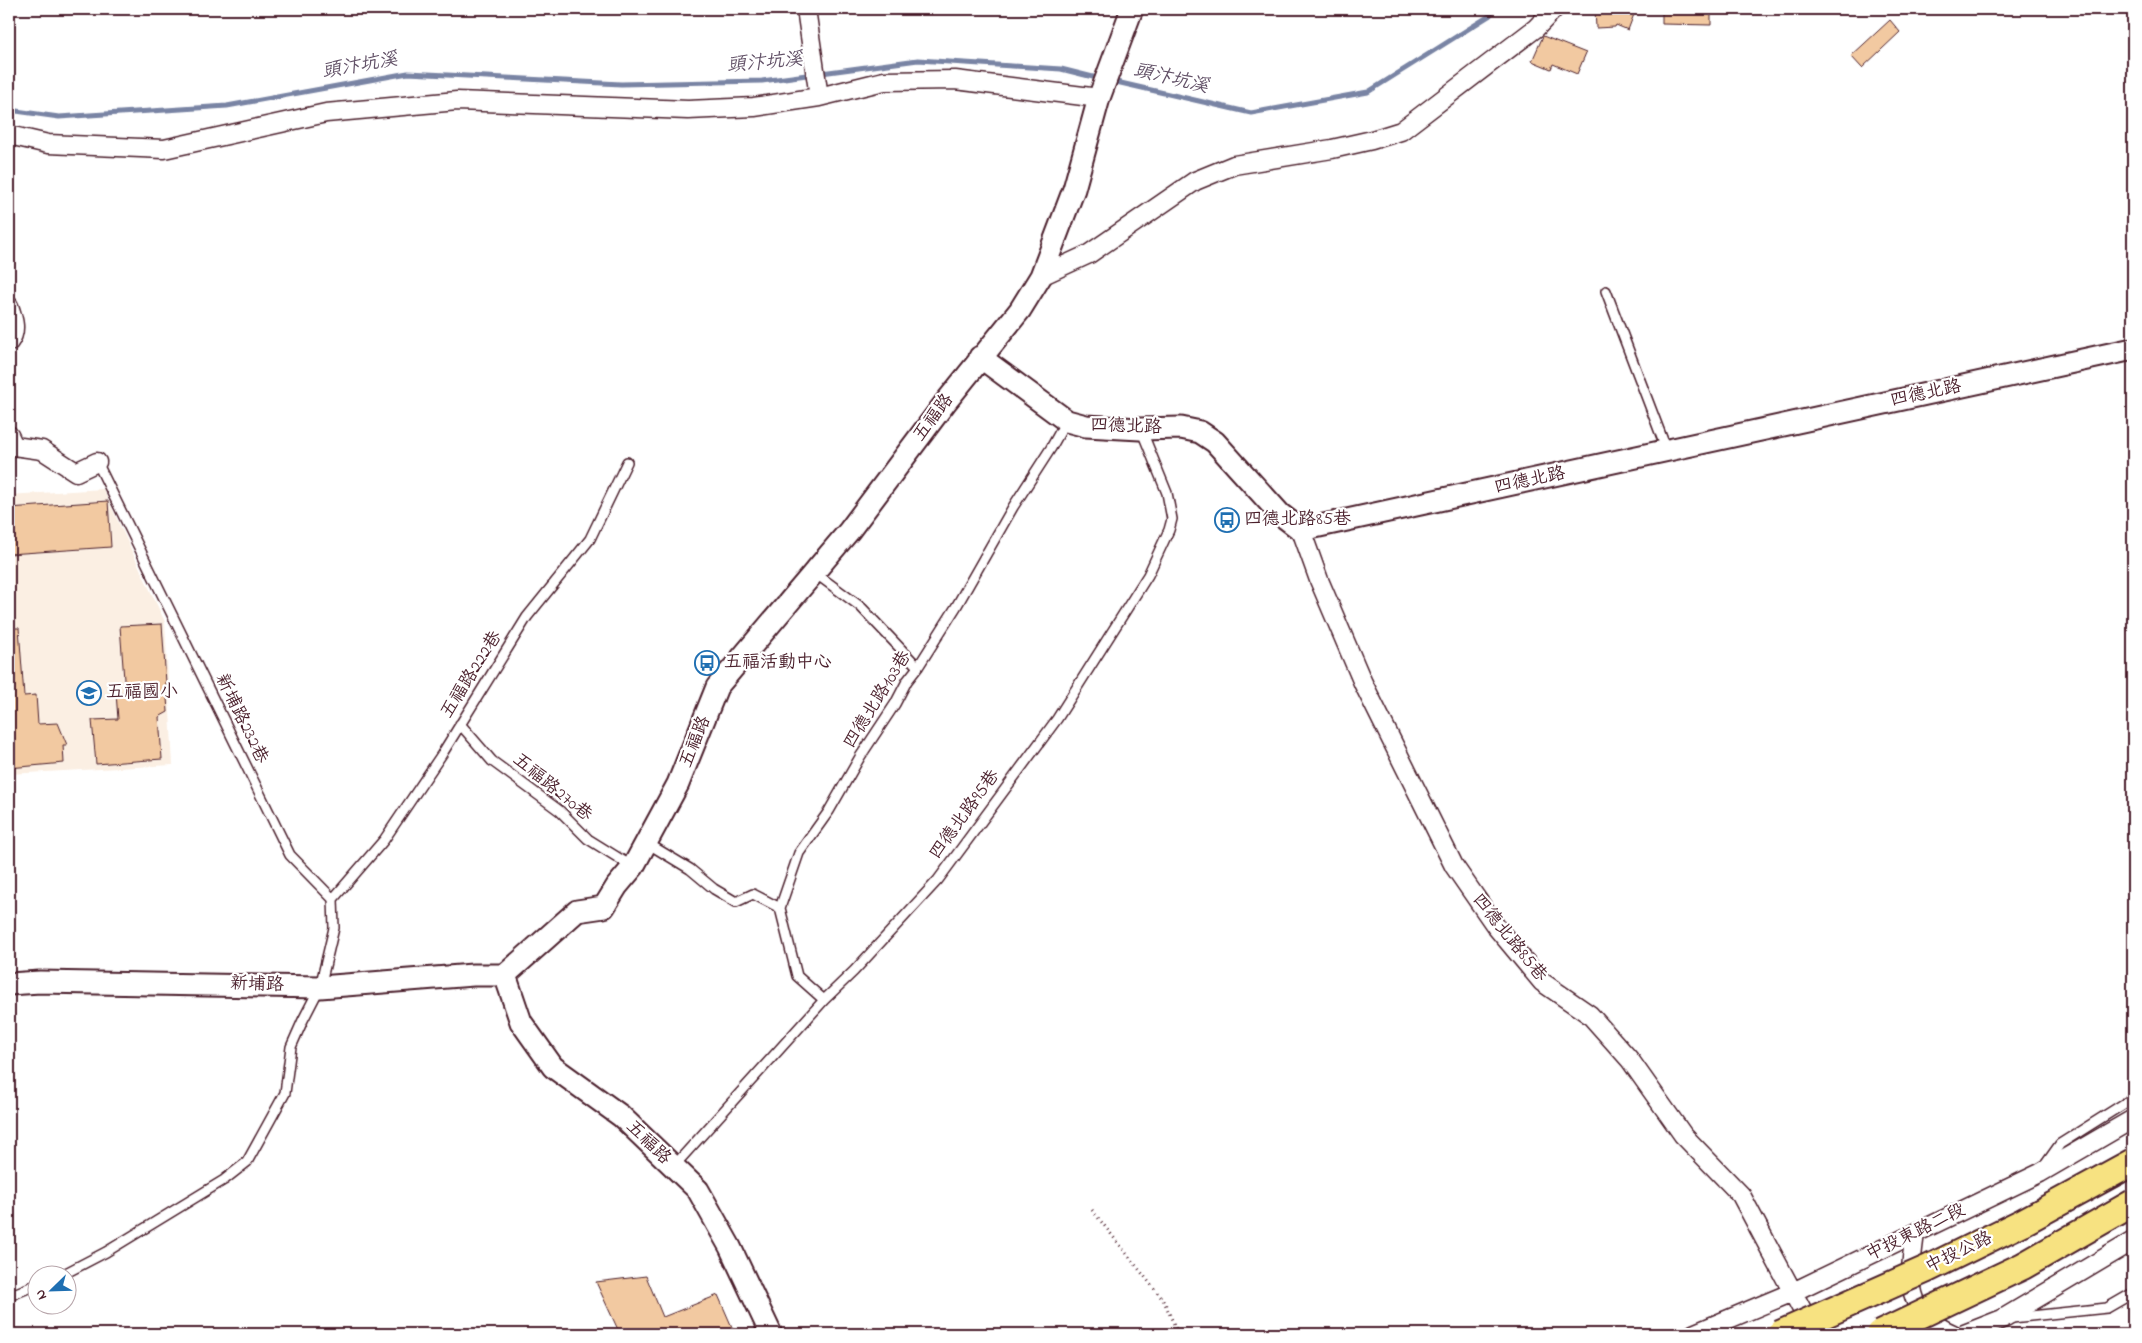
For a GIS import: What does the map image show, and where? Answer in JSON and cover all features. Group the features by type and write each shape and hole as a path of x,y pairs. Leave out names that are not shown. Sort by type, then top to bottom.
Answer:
{"main road":[{"name":"中投公路","path":"1780,1334 1927,1269 2023,1222 2133,1162"},
{"path":"1880,1334 2023,1266 2133,1203"}],"street":[{"path":"806,9 819,97"},
{"name":"五福路","path":"771,1334 730,1247 698,1190 621,1116 553,1067 521,1022 505,975 577,911 604,907 617,886 633,867 678,784 717,687 754,646 788,602 815,573 980,357 1020,310 1041,276 1074,189 1099,98 1132,9"},
{"path":"1041,276 1088,254 1195,181 1234,165 1332,150 1402,131 1528,35 1554,9"},
{"path":"9,136 48,144 164,149 326,113 457,101 688,110 754,108 819,97 884,81 955,80 1099,98"},
{"path":"9,306 14,320 13,337 9,342"},
{"name":"四德北路","path":"980,357 1067,421 1086,426 1140,429 1181,428 1200,432 1215,442 1280,514 1301,530 2133,349"},
{"path":"9,435 14,446 42,450 76,472 97,462"},
{"name":"四德北路85巷","path":"1301,530 1319,580 1363,682 1454,866 1497,928 1542,982 1590,1015 1630,1060 1683,1135 1741,1195 1815,1334"},
{"name":"新埔路","path":"9,984 40,982 320,987 473,975 505,975"},
{"name":"中投東路二段","path":"1694,1334 1793,1292 2040,1172 2133,1119"},
{"path":"1915,1233 1910,1271 1915,1300 1927,1320 1953,1334"},
{"path":"1964,1334 2002,1319 2133,1241"}],"lane":[{"path":"1606,291 1667,451"},
{"name":"四德北路103巷","path":"780,908 799,853 829,811 860,757 896,704 907,681 961,599 1013,507 1067,421"},
{"name":"四德北路95巷","path":"673,1167 824,1000 854,972 938,880 1057,718 1148,575 1169,530 1172,519 1167,493 1140,429"},
{"name":"新埔路232巷","path":"97,462 125,515 290,855 333,899"},
{"name":"五福路222巷","path":"333,899 384,840 527,617 590,539 627,462"},
{"path":"815,573 861,607 918,667"},
{"name":"五福路270巷","path":"460,724 492,761 560,811 588,839 633,867"},
{"path":"646,843 690,868 714,888 736,902 753,894 780,908 797,976 824,1000"},
{"path":"78,1267 106,1252 224,1180 247,1162 285,1093 291,1047 320,987 334,928 333,899"},
{"path":"2040,1172 2060,1144 2133,1098"},
{"path":"9,1296 28,1288"},
{"path":"2002,1319 2107,1308 2133,1293"}],"path":[{"path":"1092,1210 1164,1301 1178,1334"}],"shaded area":[{"name":"五福國小","path":"103,489 165,622 173,765 9,774 9,495"}],"building":[{"path":"1595,9 1636,9 1628,30 1616,25 1615,27 1596,28"},
{"path":"1662,9 1711,9 1711,25 1662,24"},
{"path":"1890,20 1900,32 1862,68 1851,56"},
{"path":"1543,36 1586,53 1577,74 1553,64 1551,69 1532,61"},
{"path":"108,501 111,547 9,554 9,508"},
{"path":"162,624 168,712 159,717 162,759 96,764 92,720 118,719 116,693 125,693 120,626"},
{"path":"9,628 19,628 24,696 36,695 38,724 58,723 67,745 63,745 64,763 9,768"},
{"path":"646,1276 663,1317 718,1295 735,1334 620,1334 596,1282"}],"waterway":[{"name":"頭汴坑溪","path":"1112,81 1251,113 1368,92 1489,16 1495,9"},
{"name":"頭汴坑溪","path":"9,110 59,117 227,106 408,73 621,84 762,81 918,60 1061,69 1101,79"}],"place":[{"name":"四德北路85巷","path":"1227,520"},
{"name":"五福活動中心","path":"707,663"},
{"name":"五福國小","path":"89,693"}]}
